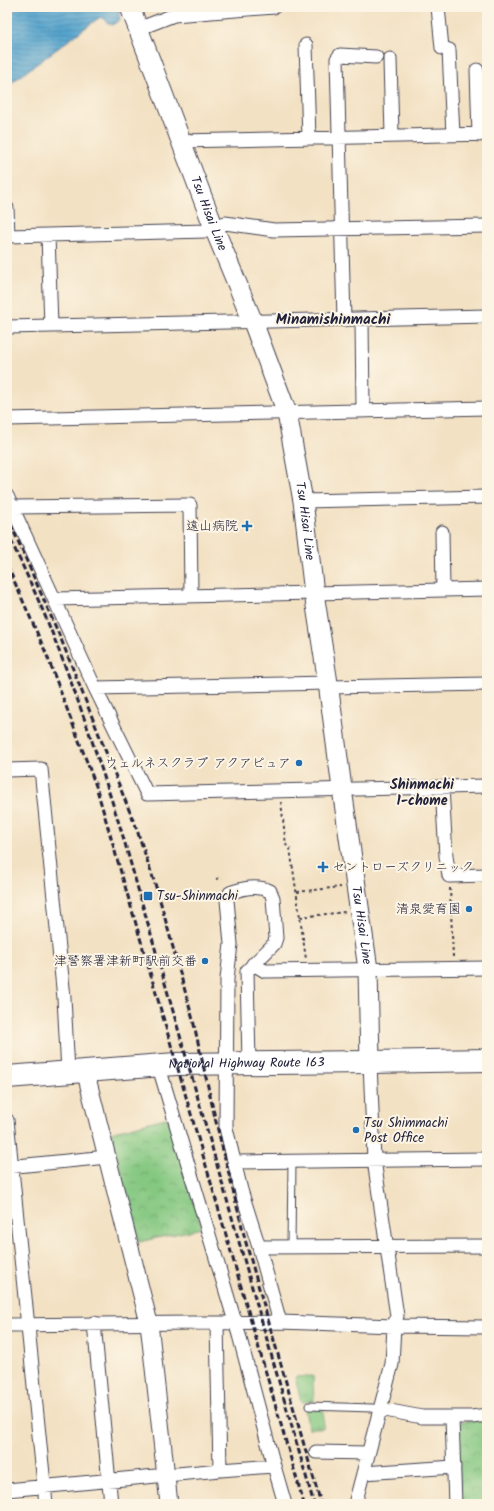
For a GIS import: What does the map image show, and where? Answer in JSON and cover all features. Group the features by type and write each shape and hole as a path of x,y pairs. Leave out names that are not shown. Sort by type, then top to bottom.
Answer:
{"highway":[{"name":"National Highway Route 163","path":"7,1077 158,1064 487,1060"}],"main road":[{"name":"Tsu Hisai Line","path":"135,20 214,228 253,322 287,413 303,501 314,593 368,969 370,1062"}],"street":[{"path":"135,20 174,15 274,7"},
{"path":"438,7 442,48 449,50 453,135"},
{"path":"306,45 309,138"},
{"path":"344,320 337,60 340,55 376,57"},
{"path":"390,59 392,136"},
{"path":"181,141 483,134 477,70"},
{"path":"7,208 8,236 207,231 226,224 274,230 487,226"},
{"path":"48,235 51,326"},
{"path":"7,327 487,316"},
{"path":"362,319 363,411"},
{"path":"7,419 487,408"},
{"path":"303,501 487,497"},
{"path":"191,596 190,505 10,502 95,688 147,794 487,786"},
{"path":"442,532 443,590"},
{"path":"55,599 487,589"},
{"path":"95,688 487,684"},
{"path":"7,770 41,769 62,982 76,1071 106,1157 149,1323 169,1504"},
{"path":"442,787 444,833 450,876 487,875"},
{"path":"249,1063 247,971 274,944 276,938 273,898 270,891 262,887 238,889 230,893 227,900 232,944 227,979 228,1063 226,1128 241,1190 280,1322"},
{"path":"253,964 265,971 487,968"},
{"path":"355,1504 392,1364 396,1316 374,1160 370,1062"},
{"path":"158,1064 235,1323 285,1504"},
{"path":"7,1120 10,1167 28,1324 46,1504"},
{"path":"10,1167 106,1157"},
{"path":"235,1162 487,1159"},
{"path":"259,1247 487,1246"},
{"path":"7,1324 217,1324 280,1322 394,1326 487,1327"},
{"path":"94,1323 111,1504"},
{"path":"217,1324 220,1470"},
{"path":"380,1409 422,1417 452,1418 487,1415"},
{"path":"452,1418 455,1504"},
{"path":"316,1452 368,1453"},
{"path":"7,1490 274,1466"},
{"path":"363,1473 454,1467"}],"lane":[{"path":"291,1247 292,1161"},
{"path":"309,1406 380,1409"}],"path":[{"path":"280,790 286,844 290,848 308,970"},
{"path":"450,876 453,968"},
{"path":"216,879 222,878"},
{"path":"297,892 355,885"},
{"path":"300,917 359,911"}],"green space":[{"path":"169,1117 202,1228 139,1242 111,1132"},
{"path":"313,1376 314,1401 301,1402 295,1377"},
{"path":"305,1409 324,1410 323,1428 308,1428"},
{"path":"487,1420 487,1504 461,1504 456,1426 460,1422"}],"water":[{"path":"20,7 127,7 119,12 120,20 112,25 101,17 7,86 7,14"}],"railway":[{"path":"7,516 61,639 137,830 158,893 193,1020 216,1122 246,1243 321,1504"},
{"path":"7,532 45,615 65,667 91,738 122,833 314,1504"},
{"path":"7,565 46,653 96,786 304,1504"}],"place":[{"name":"遠山病院","path":"247,526"},
{"name":"ウェルネスクラブ アクアピュア","path":"299,763"},
{"name":"セントローズクリニック","path":"323,867"},
{"name":"Tsu-Shinmachi","path":"148,896"},
{"name":"清泉愛育園","path":"469,909"},
{"name":"津警察署津新町駅前交番","path":"205,961"},
{"name":"Tsu Shimmachi Post Office","path":"356,1130"}],"district":[{"name":"Minamishinmachi","path":"333,320"},
{"name":"Shinmachi 1-chome","path":"422,794"}]}
